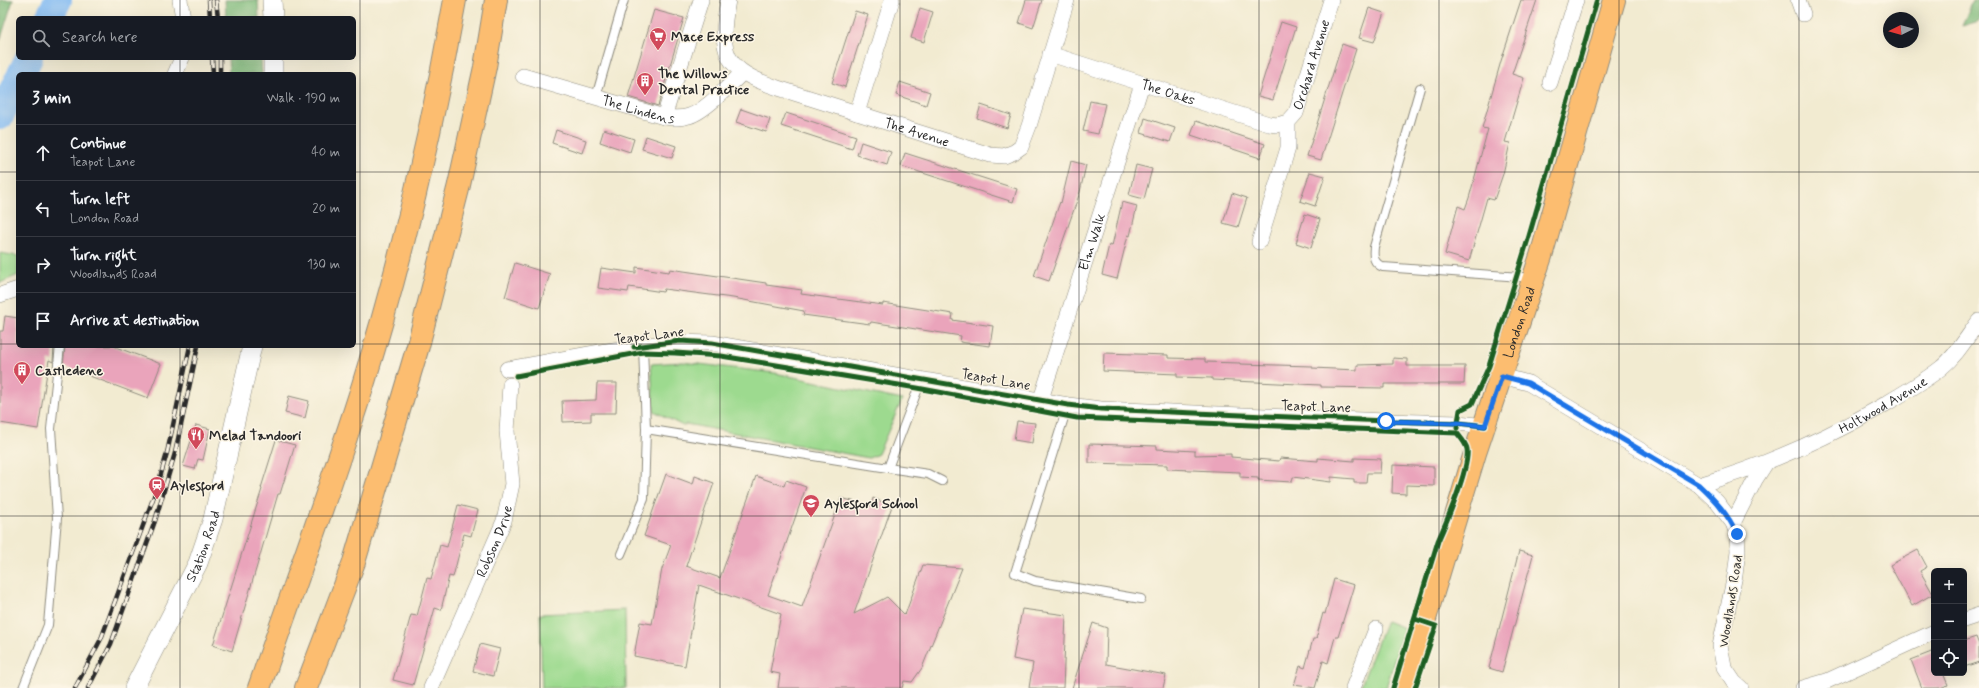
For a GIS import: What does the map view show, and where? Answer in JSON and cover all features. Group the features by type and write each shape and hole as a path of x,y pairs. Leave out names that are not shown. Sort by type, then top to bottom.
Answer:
{"main road":[{"path":"259,688 362,385 409,224 441,79 455,0"},
{"path":"306,688 354,562 418,346 459,185 485,67 496,0"},
{"name":"London Road","path":"1402,688 1485,426 1534,278 1614,0"}],"street":[{"path":"180,0 182,16"},
{"path":"272,0 273,16"},
{"path":"664,117 701,0"},
{"name":"The Avenue","path":"728,0 723,29 730,60 742,73 754,80 990,155 1004,156 1021,147 1029,126 1067,0"},
{"path":"857,113 892,0"},
{"name":"Orchard Avenue","path":"1259,242 1288,148 1288,122 1296,113 1331,0"},
{"path":"1550,83 1576,0"},
{"name":"The Oaks","path":"1050,54 1269,124 1277,125 1288,122"},
{"path":"176,72 181,60"},
{"path":"273,60 273,72"},
{"name":"The Lindens","path":"523,76 664,117 690,116 712,102 742,73"},
{"name":"Elm Walk","path":"1041,399 1142,84"},
{"path":"0,295 16,290"},
{"name":"Holtwood Avenue","path":"1699,485 1766,464 1854,422 1896,398 1941,368 1955,354 1979,321"},
{"name":"Teapot Lane","path":"507,369 680,341 712,342 1041,399 1068,405 1101,409 1458,423 1485,426"},
{"name":"Station Road","path":"134,688 198,563 214,519 252,348"},
{"name":"Woodlands Road","path":"1502,376 1528,383 1699,485 1717,502 1733,523 1737,534 1738,551 1735,575 1720,646 1724,667 1734,682 1741,688"},
{"name":"Robson Drive","path":"431,688 504,521 512,484 507,431 510,385"},
{"path":"1733,523 1755,480 1766,464"},
{"path":"1967,619 1979,615"},
{"path":"1353,688 1376,629"},
{"path":"1803,688 1829,684 1931,633"}],"lane":[{"path":"596,97 624,0"},
{"path":"1420,88 1374,247 1373,258 1378,265 1383,267 1534,278"},
{"path":"621,554 644,499 646,429 643,346"},
{"path":"23,688 48,625 57,518 51,429 60,348"},
{"path":"888,468 922,378"},
{"path":"1068,405 1015,573 1035,581 1141,599"},
{"path":"646,429 928,474 942,481"}],"green space":[{"path":"0,0 13,0 0,41"},
{"path":"225,0 258,0 259,16 226,16"},
{"path":"1973,0 1979,0 1979,21 1962,26"},
{"path":"228,60 261,60 262,72 229,72"},
{"path":"0,253 16,256 16,276 0,283"},
{"path":"682,362 775,373 902,400 878,454 869,458 686,424 683,426 654,411 651,364"},
{"path":"625,610 626,688 542,688 540,614"},
{"path":"1386,621 1404,628 1386,688 1360,688"}],"building":[{"path":"1026,0 1042,0 1033,28 1019,23"},
{"path":"1521,0 1537,0 1512,74 1524,78 1505,142 1510,143 1503,174 1494,200 1487,198 1469,261 1445,254 1458,206 1465,209 1469,198 1488,129 1482,128 1501,61"},
{"path":"920,8 933,12 924,42 911,38"},
{"path":"1369,8 1384,13 1374,42 1359,38"},
{"path":"654,10 684,18 658,106 628,97"},
{"path":"855,11 868,15 845,87 832,83"},
{"path":"1281,22 1296,27 1273,100 1258,96"},
{"path":"1342,44 1356,49 1321,160 1307,156"},
{"path":"900,82 930,92 926,105 896,95"},
{"path":"1090,101 1105,104 1098,134 1083,131"},
{"path":"981,105 1011,115 1007,128 977,118"},
{"path":"741,109 770,119 766,132 736,122"},
{"path":"786,113 856,136 852,149 781,126"},
{"path":"1145,118 1175,128 1170,142 1141,133"},
{"path":"1196,121 1265,144 1260,158 1191,135"},
{"path":"604,129 634,139 630,152 600,142"},
{"path":"556,130 586,140 582,153 552,143"},
{"path":"646,136 676,146 672,158 642,149"},
{"path":"861,142 891,152 887,165 857,155"},
{"path":"905,153 1017,189 1013,202 901,166"},
{"path":"1071,161 1086,165 1080,192 1049,281 1034,276 1060,202 1061,203"},
{"path":"1136,165 1152,169 1144,199 1129,195"},
{"path":"1310,172 1325,176 1315,206 1300,201"},
{"path":"1232,193 1247,198 1238,227 1223,223"},
{"path":"1122,202 1137,206 1117,279 1102,275 1109,245 1112,246"},
{"path":"1305,214 1320,219 1311,248 1296,243"},
{"path":"515,263 550,274 539,308 505,297"},
{"path":"636,267 669,272 670,269 766,283 766,285 802,290 801,294 883,305 883,303 953,314 952,320 993,326 990,346 960,342 961,336 871,322 870,324 803,315 804,311 733,298 664,289 663,292 629,287 628,292 598,288 601,268 636,273"},
{"name":"Castledene","path":"5,316 16,318 16,348 54,348 53,362 49,360 38,429 0,423 0,331 3,331"},
{"path":"65,348 118,348 161,364 148,398 63,366"},
{"path":"1104,353 1168,355 1168,358 1205,359 1205,362 1312,366 1312,368 1357,370 1357,365 1393,364 1393,358 1407,359 1407,366 1465,366 1464,384 1384,384 1384,388 1321,387 1321,385 1177,377 1177,374 1103,371"},
{"path":"597,383 617,383 616,413 591,413 591,421 563,422 562,401 596,400"},
{"path":"289,396 309,401 305,418 285,413"},
{"path":"1017,421 1035,423 1032,443 1014,440"},
{"name":"Melad Tandoori","path":"196,425 210,429 203,460 198,459 195,469 183,466"},
{"path":"276,440 295,445 280,494 278,494 232,651 213,645"},
{"path":"1089,444 1157,446 1157,449 1195,451 1195,455 1231,454 1231,457 1279,461 1280,458 1318,461 1318,458 1354,461 1354,458 1381,459 1380,473 1367,473 1366,483 1354,483 1354,479 1331,477 1331,482 1293,477 1292,482 1258,480 1258,478 1240,477 1240,472 1167,469 1167,465 1089,463"},
{"path":"1393,465 1434,467 1434,486 1406,485 1406,494 1392,493"},
{"path":"666,474 693,484 695,476 714,483 686,566 720,578 756,476 784,486 786,480 806,487 768,595 802,607 841,498 871,506 873,498 892,506 854,614 887,597 905,615 923,565 962,568 922,668 912,682 904,681 902,688 778,688 780,674 770,672 781,614 699,585 685,666 634,656 640,622 652,624 662,569 671,545 644,536"},
{"path":"458,505 478,510 471,536 464,534 453,577 449,576 441,610 435,608 413,685 393,680 411,615 417,616 427,578 431,579 440,545 447,547"},
{"path":"1918,550 1927,567 1920,571 1931,590 1931,595 1912,606 1890,565"},
{"path":"1519,551 1533,555 1502,672 1489,668"},
{"path":"1334,579 1354,585 1338,637 1335,637 1328,663 1323,661 1315,688 1294,685 1300,666 1305,668 1313,639 1316,639 1323,613 1325,614"},
{"path":"1022,609 1066,615 1063,688 1029,688 1033,663 1013,659"},
{"path":"1093,623 1107,628 1106,664 1166,675 1163,688 1072,688"},
{"path":"1976,637 1979,645 1979,662 1967,666 1967,640"},
{"path":"480,644 500,649 493,676 473,671"},
{"path":"1931,652 1931,676 1944,676 1948,685 1940,688 1922,688 1911,660"}],"waterway":[{"path":"50,16 58,0"},
{"path":"22,72 28,60"},
{"path":"0,116 16,84"}],"railway":[{"path":"209,0 210,16"},
{"path":"216,0 218,16"},
{"path":"212,60 213,72"},
{"path":"220,60 220,72"},
{"path":"75,688 101,639 157,488 167,453 190,348"},
{"path":"88,688 111,644 155,521 175,453 198,348"}],"cycle path":[{"path":"1457,428 1460,410 1472,404 1489,366 1529,236 1597,0"},
{"path":"634,347 680,341 712,343 1068,405 1101,409 1458,423 1485,426"},
{"path":"516,376 643,352 675,353 721,356 917,388 1077,418 1457,433 1467,449 1465,468 1457,495 1438,541 1393,688"},
{"path":"1415,619 1436,626 1415,688"}],"place":[{"name":"Mace Express","path":"658,51"},
{"name":"The Willows Dental Practice","path":"645,96"},
{"name":"Castledene","path":"22,385"},
{"name":"Melad Tandoori","path":"196,450"},
{"name":"Aylesford","path":"157,500"},
{"name":"Aylesford School","path":"811,518"}],"route":[{"path":"1386,421 1458,423 1485,426 1502,376 1528,383 1699,485 1717,502 1733,523 1737,534"}]}
